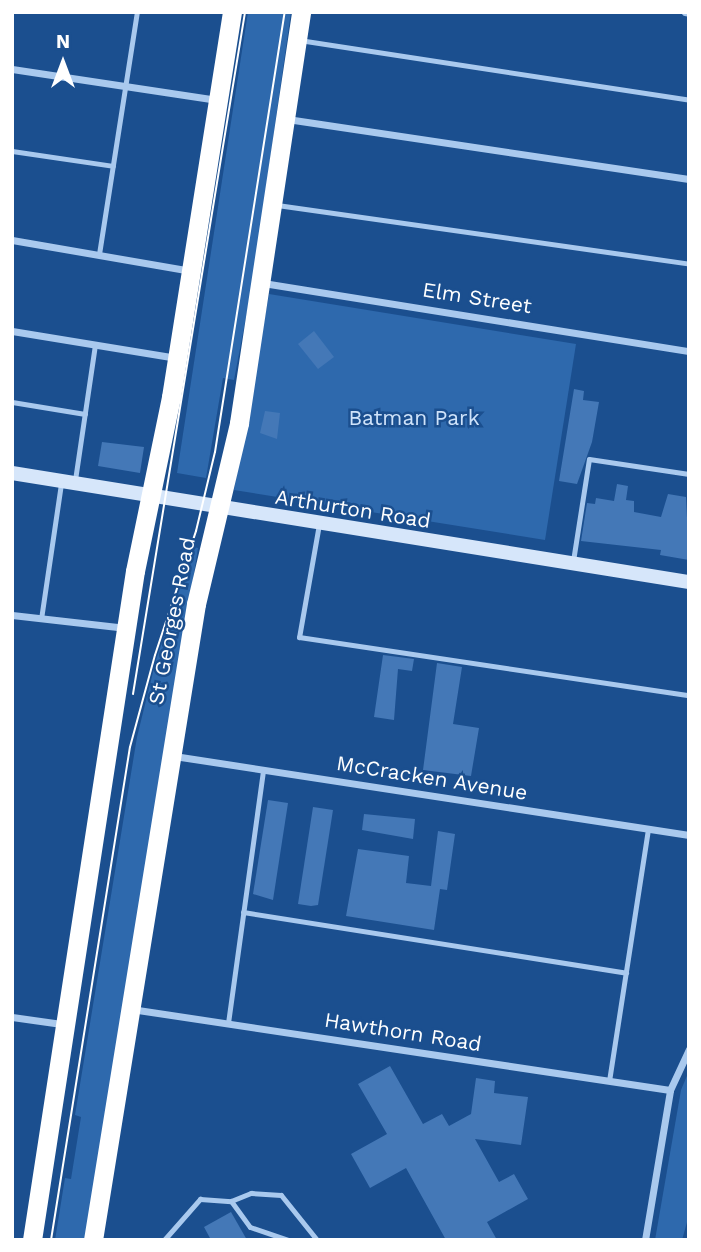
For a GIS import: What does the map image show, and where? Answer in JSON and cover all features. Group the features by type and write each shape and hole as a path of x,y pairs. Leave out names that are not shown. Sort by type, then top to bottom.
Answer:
{"highway":[{"name":"St Georges Road","path":"32,1240 150,497 178,358 232,12"},
{"name":"St Georges Road","path":"93,1240 198,593 239,423 301,12"}],"street":[{"path":"12,69 217,100"},
{"path":"283,118 689,180"},
{"path":"12,240 191,271"},
{"name":"Elm Street","path":"259,282 689,351"},
{"path":"12,331 178,358"},
{"name":"Arthurton Road","path":"12,472 219,509 689,582"},
{"path":"12,615 129,628"},
{"name":"McCracken Avenue","path":"170,756 689,835"},
{"name":"Hawthorn Road","path":"130,1009 670,1090"},
{"path":"12,1017 66,1025"},
{"path":"645,1240 670,1090 689,1049"}],"lane":[{"path":"99,254 137,12"},
{"path":"296,40 689,100"},
{"path":"12,151 113,166"},
{"path":"270,204 689,264"},
{"path":"41,619 68,482 85,414 95,345"},
{"path":"12,402 85,414"},
{"path":"573,564 589,459 689,474"},
{"path":"319,524 299,637 689,695"},
{"path":"228,1023 263,770"},
{"path":"609,1081 648,829"},
{"path":"243,912 626,973"},
{"path":"163,1240 200,1199 230,1201 251,1193 281,1195 317,1240"},
{"path":"230,1201 250,1227 288,1240"}],"green space":[{"path":"248,12 291,12 253,280 234,380 223,378 206,478 177,473"},
{"name":"Batman Park","path":"269,294 576,344 545,540 234,490"},
{"path":"194,547 198,548 88,1240 55,1240 65,1178 71,1179 81,1117 75,1115 137,737 156,660"},
{"path":"689,1071 689,1215 682,1240 655,1240 681,1090"}],"building":[{"path":"314,331 334,357 318,369 298,344"},
{"path":"574,389 584,391 583,400 599,402 592,442 577,484 559,481"},
{"path":"265,411 280,413 277,439 260,433"},
{"path":"102,442 144,447 140,473 98,466"},
{"path":"617,484 628,486 626,500 634,501 634,512 661,517 668,494 686,497 689,560 660,555 661,550 581,541 587,503 595,504 596,498 614,501"},
{"path":"383,655 414,659 412,671 398,669 394,720 374,717"},
{"path":"437,663 462,667 453,724 479,728 471,776 423,770"},
{"path":"268,800 288,803 273,900 253,894"},
{"path":"313,807 333,810 318,905 311,906 298,904"},
{"path":"364,814 415,819 413,839 362,830"},
{"path":"438,831 455,834 447,890 440,889 434,930 346,916 358,849 409,856 406,883 431,886"},
{"path":"390,1066 423,1124 442,1114 449,1126 471,1114 476,1078 495,1081 494,1093 528,1097 521,1145 475,1139 499,1182 514,1174 528,1199 487,1222 497,1240 446,1240 406,1168 370,1188 351,1154 387,1134 358,1084"},
{"path":"231,1212 247,1240 211,1240 204,1227"}],"tram line":[{"path":"133,694 245,12"},
{"path":"51,1240 130,747 155,655 196,531 215,452 285,12"}]}
